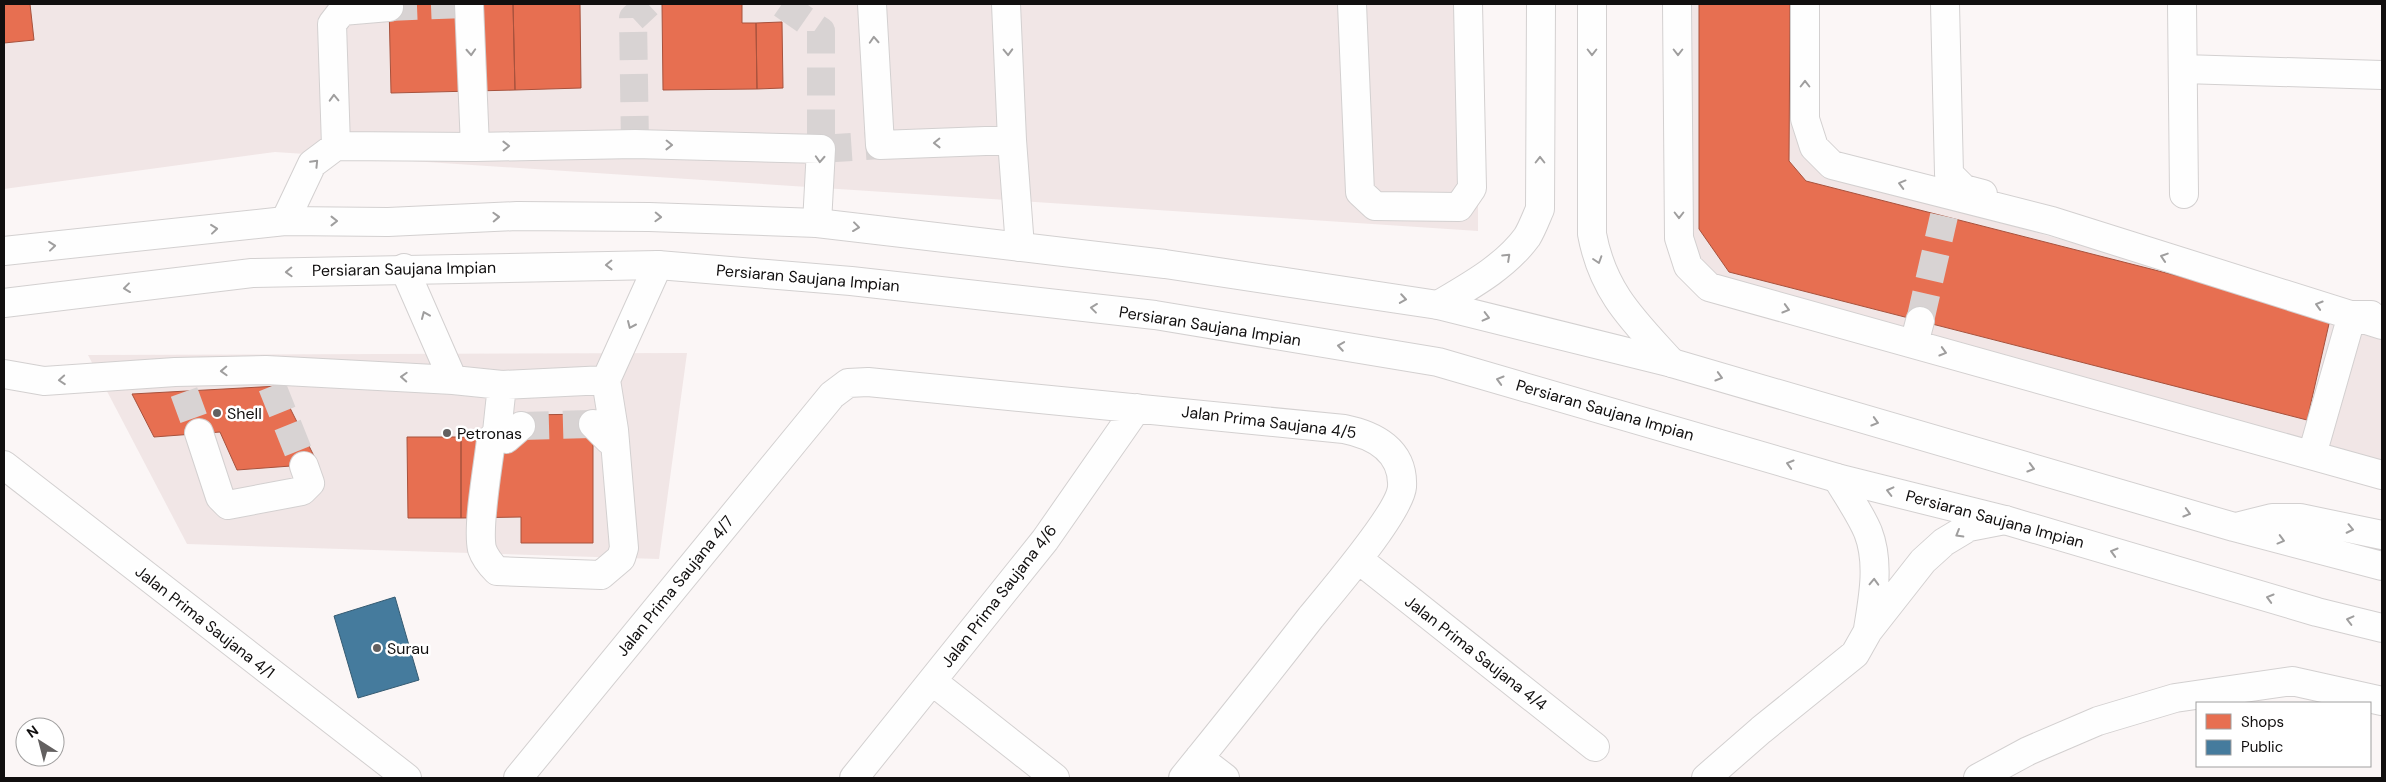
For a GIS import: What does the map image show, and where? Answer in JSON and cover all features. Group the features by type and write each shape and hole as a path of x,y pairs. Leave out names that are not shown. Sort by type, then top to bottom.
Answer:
{"main road":[{"path":"469,4 475,147"},
{"path":"872,4 880,145 1012,140"},
{"path":"1006,4 1012,140 1020,247"},
{"path":"1352,4 1360,192 1375,206 1459,207 1472,188 1468,4"},
{"path":"1438,305 1479,280 1508,258 1527,236 1540,209 1541,4"},
{"path":"1592,4 1592,234 1597,260 1611,291 1632,320 1672,363"},
{"path":"1677,4 1679,238 1688,266 1709,287 1917,332 2312,455 2382,474"},
{"path":"1805,4 1805,119 1814,147 1832,165 1946,206 2052,221 2382,325"},
{"path":"1945,4 1949,174 1964,189 2043,208"},
{"path":"2182,4 2184,194"},
{"path":"336,146 332,24 342,11 390,7"},
{"path":"2183,69 2382,75"},
{"path":"285,221 312,164 336,146 475,147 635,144 821,149 817,223"},
{"path":"4,251 285,221 388,222 517,216 649,217 817,223 1165,264 1438,305 1672,363 2234,527 2382,566"},
{"path":"502,385 509,429 491,440 481,533 482,549 488,562 497,571 601,574 622,558 624,548 604,427 606,380 658,264"},
{"name":"Persiaran Saujana Impian","path":"4,303 252,273 404,268 658,264 851,281 1155,316 1438,362 1837,478 2005,520 2317,612 2382,628"},
{"path":"404,268 452,380"},
{"path":"2312,455 2352,315"},
{"path":"2352,315 2382,315"},
{"path":"4,374 44,382 179,382 269,378 452,380 502,385 606,380"},
{"name":"Jalan Prima Saujana 4/5","path":"832,395 848,383 868,382 1344,428 1368,434 1392,451 1399,468 1402,487 1397,502 1358,560 1191,768"},
{"name":"Jalan Prima Saujana 4/7","path":"518,778 832,395"},
{"name":"Jalan Prima Saujana 4/6","path":"854,778 1045,540 1137,408"},
{"path":"199,433 220,497 228,505 302,491 310,483 304,466"},
{"name":"Jalan Prima Saujana 4/1","path":"4,465 407,778"},
{"path":"1837,478 1868,534 1874,563 1874,596 1868,631"},
{"path":"2234,527 2272,518 2300,518 2382,535"},
{"path":"1706,778 1761,730 1855,654 1868,631 1923,561 1944,542 1969,527 2005,520"},
{"name":"Jalan Prima Saujana 4/4","path":"1358,560 1595,748"},
{"path":"932,681 1054,778"},
{"path":"1978,778 2028,751 2098,721 2175,698 2292,681 2382,701"},
{"path":"1191,768 1225,778"}],"shaded area":[{"path":"4,4 1478,4 1478,231 275,152 4,189"},
{"path":"1684,4 1798,4 1825,173 2382,330 2382,466 1713,279 1696,262 1686,234"},
{"path":"687,353 659,559 187,544 88,355"}],"building: Shops":[{"path":"4,4 30,4 34,40 4,43"},
{"path":"389,4 513,4 515,90 391,93"},
{"path":"513,4 580,4 581,88 515,90"},
{"path":"662,4 742,4 742,23 756,23 757,89 663,90"},
{"path":"1699,4 1790,4 1789,161 1806,181 2331,315 2307,420 1729,272 1699,229"},
{"path":"782,22 783,88 757,89 756,23"},
{"name":"Shell","path":"279,386 318,464 237,470 220,432 154,437 132,394"},
{"path":"593,414 593,543 521,543 521,517 461,518 461,437 521,436 521,415"},
{"path":"407,437 461,437 461,518 408,518"}],"building: Public":[{"name":"Surau","path":"395,597 419,680 358,698 334,616"}],"tunnel":[{"path":"389,7 463,4"},
{"path":"635,144 633,18 648,4"},
{"path":"782,4 821,31 821,149 880,145"},
{"path":"1920,321 1944,216"},
{"path":"272,386 304,466"},
{"path":"184,392 199,433"},
{"path":"521,426 593,424"}],"place":[{"name":"Shell","path":"217,413"},
{"name":"Petronas","path":"447,433"},
{"name":"Surau","path":"377,648"}]}
